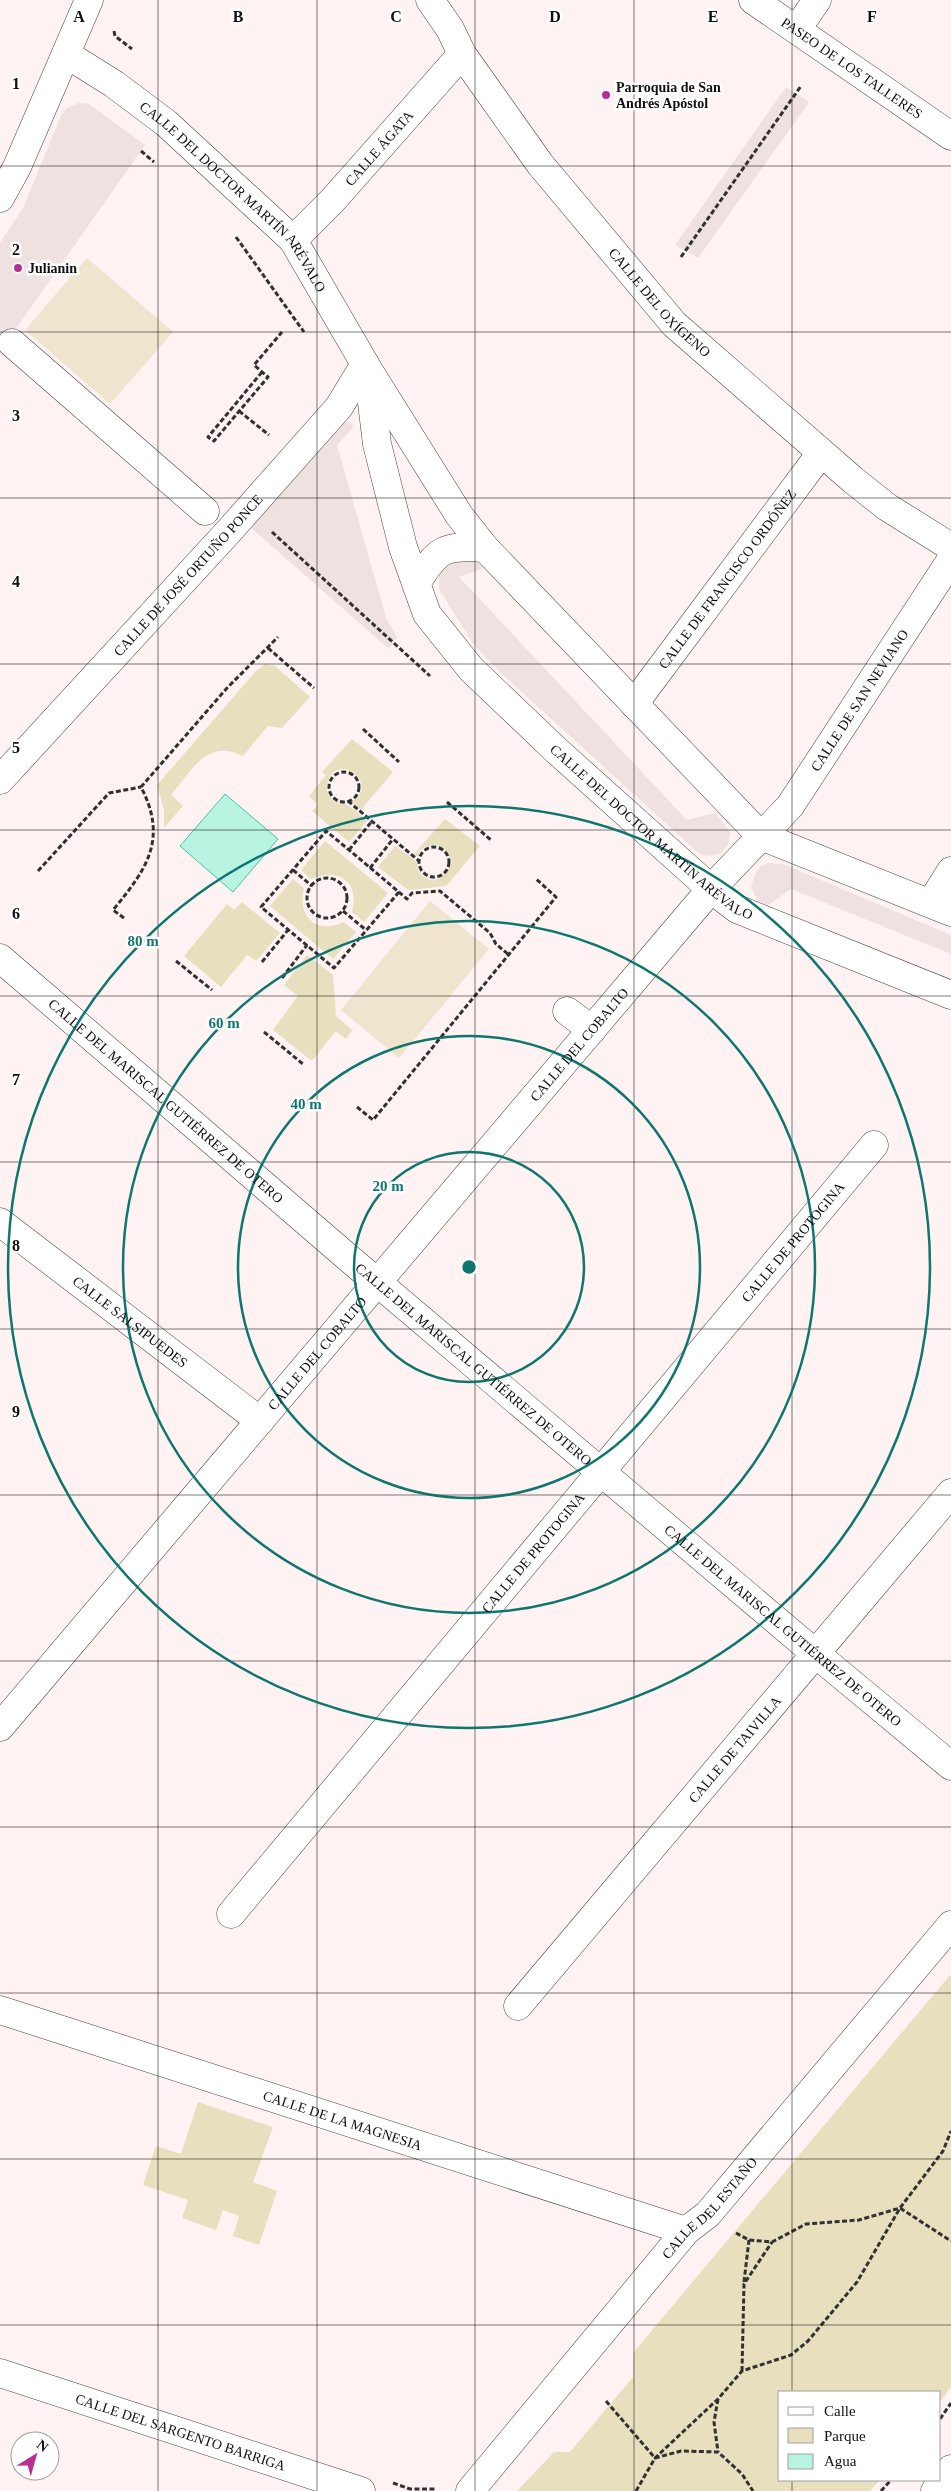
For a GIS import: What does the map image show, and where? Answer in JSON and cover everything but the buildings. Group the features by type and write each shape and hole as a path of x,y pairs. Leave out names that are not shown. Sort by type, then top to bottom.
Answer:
{"street":[{"path":"0,198 17,167 89,0"},
{"name":"CALLE DEL OXÍGENO","path":"430,0 450,29 462,54 540,164 674,324 821,453 887,507 951,547"},
{"name":"PASEO DE LOS TALLERES","path":"753,0 951,136"},
{"path":"797,29 817,0"},
{"name":"CALLE DEL DOCTOR MARTÍN ARÉVALO","path":"66,54 114,84 166,122 293,240 367,368 459,515 485,548 762,836 941,907"},
{"name":"CALLE ÁGATA","path":"293,240 334,200 462,54"},
{"path":"12,343 205,511"},
{"name":"CALLE DEL DOCTOR MARTÍN ARÉVALO","path":"367,368 376,444 403,547 427,614 471,669 557,751 711,889 737,909 951,995"},
{"name":"CALLE DE JOSÉ ORTUÑO PONCE","path":"0,780 229,531 339,407 367,368"},
{"name":"CALLE DE FRANCISCO ORDÓÑEZ","path":"634,704 821,453"},
{"path":"416,583 433,558 446,548 463,546 485,548"},
{"name":"CALLE DE SAN NEVIANO","path":"711,889 790,806 951,560"},
{"path":"941,907 951,871"},
{"name":"CALLE DEL COBALTO","path":"0,1727 711,889"},
{"name":"CALLE DEL MARISCAL GUTIÉRREZ DE OTERO","path":"0,958 816,1654 949,1759"},
{"path":"568,1011 592,1030"},
{"name":"CALLE DE PROTOGINA","path":"231,1914 874,1145"},
{"name":"CALLE SALSIPUEDES","path":"0,1222 260,1421"},
{"name":"CALLE DE TAIVILLA","path":"518,2006 951,1493"},
{"name":"CALLE DEL ESTAÑO","path":"470,2491 686,2232 708,2214 951,1925"},
{"name":"CALLE DE LA MAGNESIA","path":"0,2010 686,2232"},
{"name":"CALLE DEL SARGENTO BARRIGA","path":"0,2373 361,2491"},
{"path":"935,2491 951,2469"}],"path":[{"path":"681,257 802,86"},
{"path":"141,151 156,164"},
{"path":"231,231 306,334"},
{"path":"262,372 208,437 214,441 268,377 254,365 282,332"},
{"path":"239,411 269,435"},
{"path":"262,443 275,428"},
{"path":"268,529 436,681"},
{"path":"38,871 109,793 140,787 227,688 278,637"},
{"path":"268,648 314,688"},
{"path":"363,729 400,762"},
{"path":"348,801 356,796 359,787 357,778 349,773 340,772 332,778 329,786 331,795 339,801 348,801 419,861 422,870 429,876 438,876 446,871 449,862 446,853 439,848 430,847 422,852 419,861"},
{"path":"124,918 113,910 139,879 150,856 151,807 140,787"},
{"path":"447,802 492,841"},
{"path":"349,850 372,821"},
{"path":"399,892 334,968 261,907 326,831 407,898 412,893 440,891 490,933 496,944 509,954"},
{"path":"370,868 393,839"},
{"path":"293,870 312,886"},
{"path":"357,1107 373,1120 556,897 535,878"},
{"path":"330,879 340,883 346,891 347,902 343,911 334,917 324,918 315,914 309,906 308,895 312,886 320,880 330,879"},
{"path":"343,911 366,930"},
{"path":"262,962 288,930"},
{"path":"282,978 307,945"},
{"path":"176,961 212,990"},
{"path":"264,1032 303,1064"},
{"path":"636,2491 655,2458 718,2399 742,2371 791,2355 808,2341 856,2282 900,2208 943,2151 951,2131"},
{"path":"744,2284 772,2242 806,2224 859,2220 900,2208 951,2241"},
{"path":"734,2232 749,2240 772,2242"},
{"path":"742,2371 744,2284 749,2240"},
{"path":"718,2399 714,2422 718,2452 742,2474 753,2491"},
{"path":"606,2401 655,2458"},
{"path":"941,2418 951,2403"},
{"path":"655,2458 681,2451 718,2452"},
{"path":"881,2491 889,2481"}],"green space":[{"path":"265,664 275,666 310,697 282,728 268,726 243,756 230,751 220,751 201,759 171,795 183,806 164,828 164,810 157,785 256,671"},
{"path":"352,739 393,772 361,810 352,802 360,795 362,787 360,780 355,774 341,769 334,771 329,778 327,789 331,799 351,807 367,821 349,842 312,811 318,805 309,796 326,775 322,772"},
{"path":"445,819 480,846 446,886 408,890 378,867 395,846 415,861 418,870 423,876 433,880 438,879 446,872 452,862 447,852 439,846 430,845 420,850 418,857 414,854"},
{"path":"325,841 388,893 364,922 352,912 353,892 345,880 338,876 330,875 311,879 301,870"},
{"path":"293,879 304,888 303,907 311,921 317,925 325,926 344,922 356,932 333,959 270,906"},
{"path":"242,902 280,933 256,961 247,955 221,987 184,956 227,904 234,910"},
{"path":"307,955 333,975 336,1016 352,1030 346,1039 336,1031 312,1061 273,1030 298,996 284,985"},
{"path":"951,1974 951,2387 941,2401 941,2391 778,2391 778,2481 879,2481 870,2491 517,2491 554,2452 570,2452 633,2377 633,2353"},
{"path":"198,2102 273,2127 253,2182 277,2191 259,2245 233,2236 239,2216 223,2210 216,2230 182,2218 188,2200 143,2185 156,2146 181,2154"}],"shaded area":[{"path":"786,87 809,102 802,112 698,258 675,245"},
{"path":"78,103 89,104 145,145 15,330 0,347 0,243 23,208 61,116 67,108"},
{"path":"87,258 173,332 110,404 25,330"},
{"path":"346,421 353,424 352,429 337,445 386,618 397,637 389,649 249,526 340,425"},
{"path":"457,558 475,560 484,568 459,577 687,820 715,813 730,832 728,845 721,853 711,856 702,855 694,849 502,674 474,645 439,589 439,576 445,565"},
{"path":"768,863 783,864 951,935 951,954 791,889 767,906 757,900 751,886 756,872 761,866"},
{"path":"430,901 489,949 399,1058 341,1010"}],"water":[{"path":"225,794 278,839 233,892 180,846"}],"place":[{"name":"Parroquia de San Andrés Apóstol","path":"606,95"},
{"name":"Julianin","path":"18,268"}]}
